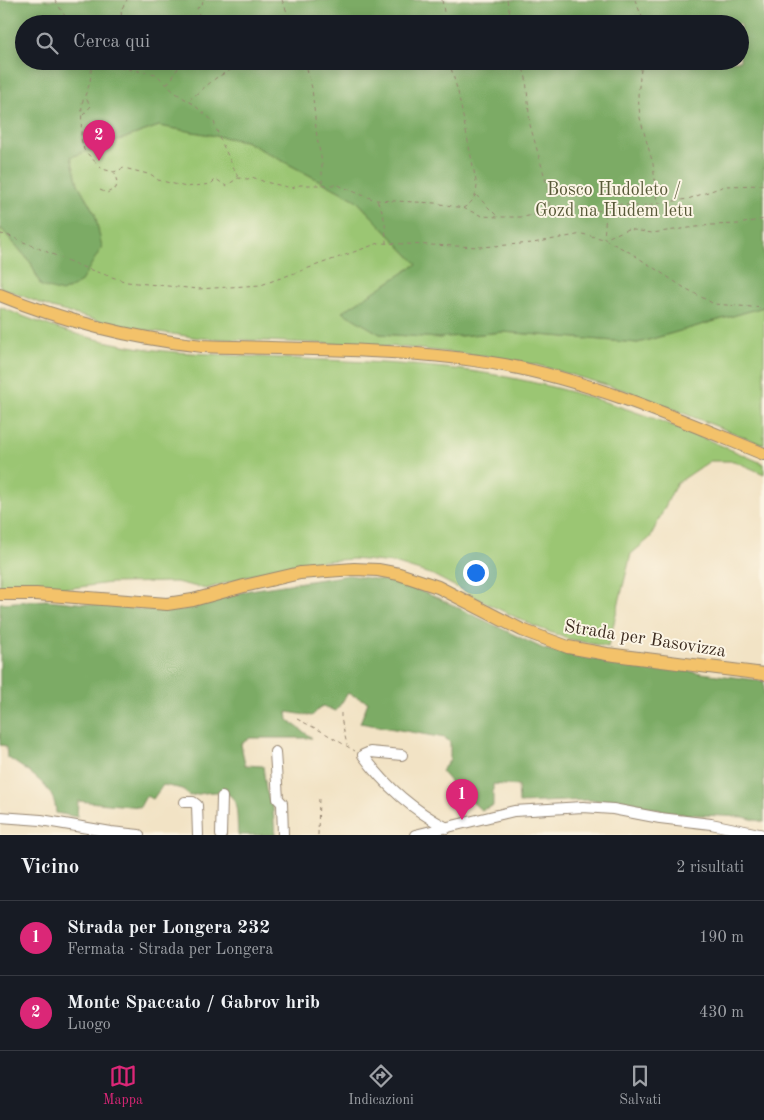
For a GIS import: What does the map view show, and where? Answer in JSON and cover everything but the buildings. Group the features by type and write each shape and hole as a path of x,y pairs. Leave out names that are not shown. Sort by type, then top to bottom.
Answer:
{"main road":[{"path":"0,295 66,319 104,330 168,342 202,346 392,353 504,365 556,377 652,408 764,454"},
{"name":"Strada per Basovizza","path":"0,594 36,594 167,604 193,600 300,573 354,569 378,570 398,574 431,585 522,630 568,647 606,654 764,674"}],"street":[{"path":"275,752 278,799 282,803 283,835"},
{"path":"402,755 370,752 363,755 381,779 396,793 429,818 447,828"},
{"path":"221,835 222,797"},
{"path":"185,802 194,802 197,805 198,835"},
{"path":"415,835 514,811 590,807 613,808 660,818 711,824 764,835"},
{"path":"0,817 41,820 139,835"}],"path":[{"path":"55,0 64,15"},
{"path":"121,15 121,10 127,0"},
{"path":"199,15 197,8 202,6 203,0"},
{"path":"282,0 288,15"},
{"path":"442,0 444,15"},
{"path":"507,0 510,15"},
{"path":"635,0 641,15"},
{"path":"91,70 90,83 82,102 81,138 84,150 102,169 114,172 124,168 152,175 158,180 186,187 211,184 216,179 226,186 238,178 248,179 252,177 292,188 300,185 338,185 376,200 435,203 463,208 482,216 523,217 577,208 606,212 619,204 639,206 688,199 725,186 764,185"},
{"path":"137,70 156,74 174,92 214,122 220,140 238,178"},
{"path":"166,84 177,70"},
{"path":"188,101 216,78 230,70"},
{"path":"307,70 312,88 317,138 322,162 322,184"},
{"path":"452,70 458,92 477,186 476,195 469,205 463,208"},
{"path":"524,70 530,125 547,185 550,212"},
{"path":"641,70 638,95 640,118 653,164 657,203"},
{"path":"83,115 91,106 84,97"},
{"path":"100,190 107,193 116,188 117,178 114,172"},
{"path":"476,195 498,217"},
{"path":"376,200 381,206 386,230 386,244"},
{"path":"604,239 606,212"},
{"path":"604,239 628,229 652,232 711,225 739,224 764,219"},
{"path":"0,234 7,235 86,268 127,282 198,289 262,285 289,277 364,247 379,243 481,247 533,243 582,234 604,239 631,253 714,304 764,308"},
{"path":"341,713 347,746"},
{"path":"297,719 363,755"},
{"path":"318,796 318,835"}],"green space":[{"name":"Bosco Hudoleto / Gozd na Hudem letu","path":"0,0 764,0 764,307 638,343 503,332 438,338 380,334 342,312 417,264 356,200 245,141 159,126 71,157 78,184 95,214 102,247 80,283 62,292 41,286 31,263 0,227"},
{"path":"159,126 245,141 356,200 417,264 343,312 380,334 438,338 503,332 638,343 764,307 764,445 627,391 537,365 491,357 400,347 200,338 117,326 52,308 0,287 0,227 31,263 41,286 95,214 78,184 71,157"},
{"path":"0,307 72,333 148,349 187,353 425,366 532,382 609,403 685,430 764,464 764,474 734,461 710,461 676,484 650,538 631,554 608,647 568,639 534,626 433,575 394,563 353,559 309,562 259,573 206,589 176,582 110,583 72,588 0,586"},
{"path":"349,575 400,583 438,598 544,649 586,658 764,681 764,822 743,817 680,814 618,801 587,800 519,803 518,786 493,784 493,806 481,810 452,784 441,771 450,760 450,742 445,738 360,723 368,702 348,693 336,711 322,706 312,716 287,712 288,720 312,738 250,738 241,744 245,765 263,766 266,790 273,808 275,835 238,835 235,803 228,794 215,792 189,796 183,789 163,785 153,799 146,796 140,807 78,801 77,817 56,813 55,803 46,787 7,757 6,746 0,745 0,603 47,600 148,610 181,610 250,590"}],"place":[{"name":"Monte Spaccato / Gabrov hrib","path":"99,161"},
{"name":"Strada per Longera 232","path":"462,820"}]}
